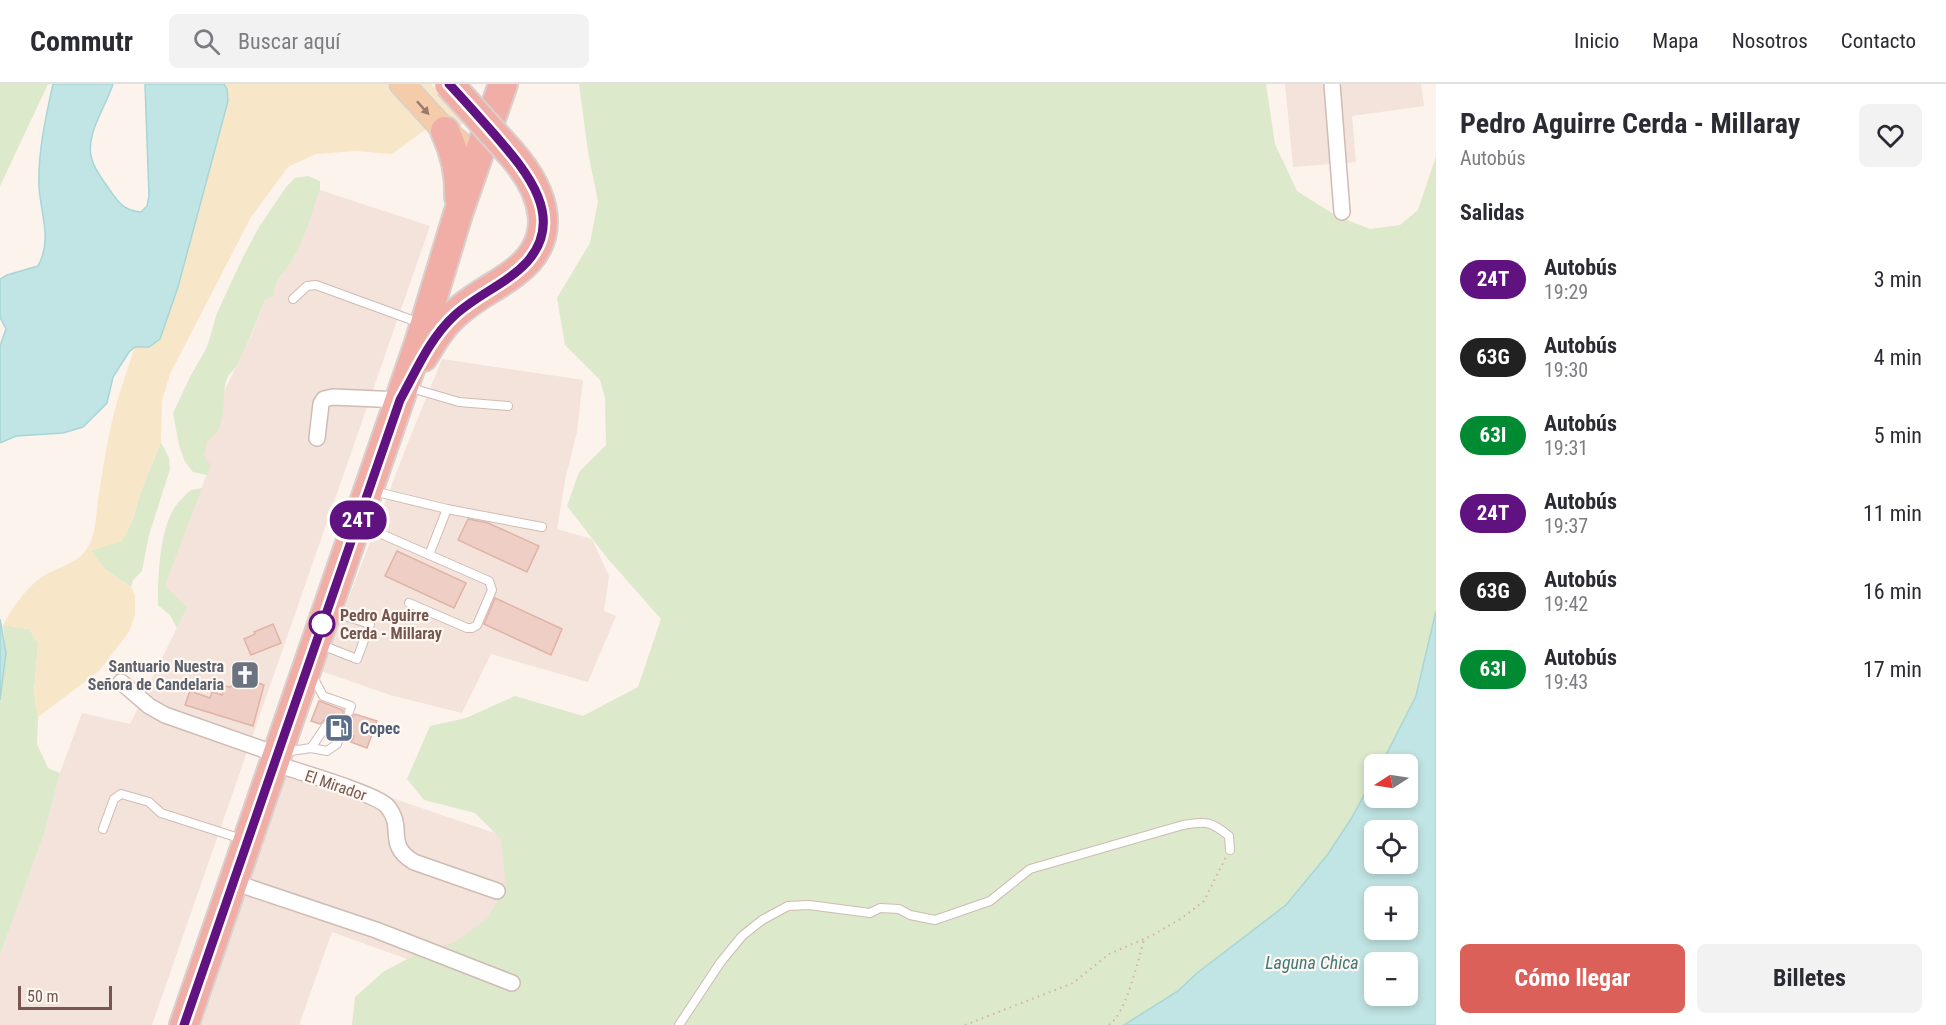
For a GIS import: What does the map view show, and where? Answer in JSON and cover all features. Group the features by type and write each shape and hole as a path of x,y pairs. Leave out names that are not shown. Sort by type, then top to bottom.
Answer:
{"highway":[{"path":"184,1025 380,458 409,395 450,334 504,280 522,267 534,253 541,239 544,224 541,205 533,183 494,151 449,84"},
{"path":"409,395 422,334 458,214 494,151 503,84"},
{"path":"422,334 452,271 516,84"},
{"path":"445,131 457,164 458,214"}],"main road":[{"path":"402,84 445,131 464,146 494,151"}],"street":[{"path":"1332,84 1342,212"},
{"path":"318,438 321,405 324,399 409,395"},
{"name":"El Mirador","path":"121,682 149,706 165,715 384,803 395,820 397,844 399,851 405,857 497,891"},
{"path":"232,882 376,930 512,983"}],"lane":[{"path":"294,299 307,286 316,285 422,334"},
{"path":"409,395 508,406"},
{"path":"368,490 447,509 542,527"},
{"path":"429,555 447,509"},
{"path":"357,523 489,581 492,590 477,625 472,628 467,628 409,603"},
{"path":"326,611 370,624 357,659 311,654 323,696 333,703 351,706 349,712"},
{"path":"311,748 326,726"},
{"path":"275,758 311,748 327,751 333,748 341,732"},
{"path":"103,829 114,799 121,794 149,802 160,813 247,841"},
{"path":"679,1025 720,963 742,936 762,920 788,906 809,905 870,913 880,908 899,909 910,915 935,920 990,901 1030,869 1183,825 1204,821 1218,826 1229,836 1230,850"}],"path":[{"path":"965,1025 1073,983 1108,954 1144,939 1182,918 1204,901 1230,850"},
{"path":"1109,1025 1114,1022 1129,992 1144,939"}],"shaded area":[{"path":"1285,84 1421,84 1424,106 1352,116 1356,162 1293,167"},
{"path":"320,190 430,226 152,1025 0,1025 0,955 44,834 60,773 82,713 130,724 187,607 165,586 210,466 192,458 252,334 265,300 274,296 274,288 296,255"},
{"path":"442,359 583,380 577,432 565,480 557,529 592,539 609,576 604,611 616,616 588,682 491,654 462,713 390,695 321,671"},
{"path":"278,759 521,842 534,884 465,980 332,932 299,1025 187,1025"}],"green space":[{"path":"0,84 48,84 0,186"},
{"path":"579,84 1266,84 1275,144 1297,191 1335,215 1370,229 1400,225 1418,210 1436,156 1436,611 1416,696 1387,754 1364,754 1364,795 1328,854 1286,905 1197,973 1178,991 1124,1025 352,1025 355,997 383,972 413,956 455,942 487,919 506,887 501,839 475,813 424,800 407,779 430,726 466,718 515,696 583,716 638,687 661,619 608,559 567,506 579,472 606,445 605,398 600,380 565,345 557,298 590,243 598,201 588,152"},
{"path":"308,176 320,181 320,190 303,239 293,259 279,278 274,296 265,300 241,357 228,376 225,384 222,419 219,428 207,441 204,455 211,466 207,475 193,472 185,462 179,445 173,413 207,347 217,313 259,227 286,187 295,178"},
{"path":"161,442 169,458 170,469 149,535 142,571 133,580 131,587 106,570 90,551 122,540 132,522 141,491"},
{"path":"202,488 165,586 187,607 177,628 170,615 158,605 159,568 163,541 170,517 182,498 191,490"},
{"path":"3,625 29,629 38,643 34,693 38,717 37,744 48,768 60,773 44,834 0,955 0,700 6,653"}],"sand":[{"path":"224,84 431,84 466,118 460,127 432,125 392,154 355,151 316,154 288,167 251,217 170,374 162,401 161,442 141,491 132,522 122,541 91,551 106,570 131,587 135,595 135,615 129,632 99,671 38,717 34,694 38,643 29,629 3,625 19,600 33,584 78,558 91,541 95,528 106,449 117,402 135,347 149,347 160,339 178,287 228,101"}],"water":[{"path":"53,84 113,84 93,131 90,150 92,160 99,175 119,202 130,210 141,212 147,206 149,196 145,84 224,84 228,101 178,287 160,339 149,347 135,347 129,352 113,377 107,403 83,427 63,433 16,436 0,443 0,346 6,329 0,317 0,279 38,266 45,246 39,185 40,159"},
{"name":"Laguna Chica","path":"1436,611 1436,1025 1124,1025 1178,991 1197,973 1286,905 1328,854 1364,795 1364,808 1418,808 1418,754 1387,754 1416,696"},
{"path":"0,619 6,653 0,700"}],"building":[{"path":"468,519 488,523 539,546 527,572 458,540"},
{"path":"397,551 466,583 454,608 385,576"},
{"path":"495,598 562,629 551,655 484,624"},
{"path":"273,624 281,643 251,655 244,639"},
{"name":"Santuario Nuestra Señora de Candelaria","path":"242,677 264,685 253,726 185,705 190,691 210,698 212,692 222,695 225,686 230,687"},
{"path":"319,701 343,710 343,714 347,717 351,718 355,714 377,721 367,748 351,742 354,736 347,734 343,727 339,726 335,730 331,728 332,724 329,721 324,720 320,724 311,721"}],"bus line":[{"name":"24T","path":"184,1025 400,400 426,353 445,325 476,298 522,267 534,253 541,239 544,224 541,205 526,171 449,84"}],"place":[{"name":"Pedro Aguirre Cerda - Millaray","path":"322,624"},
{"name":"Santuario Nuestra Señora de Candelaria","path":"245,675"},
{"name":"Copec","path":"339,728"}]}
